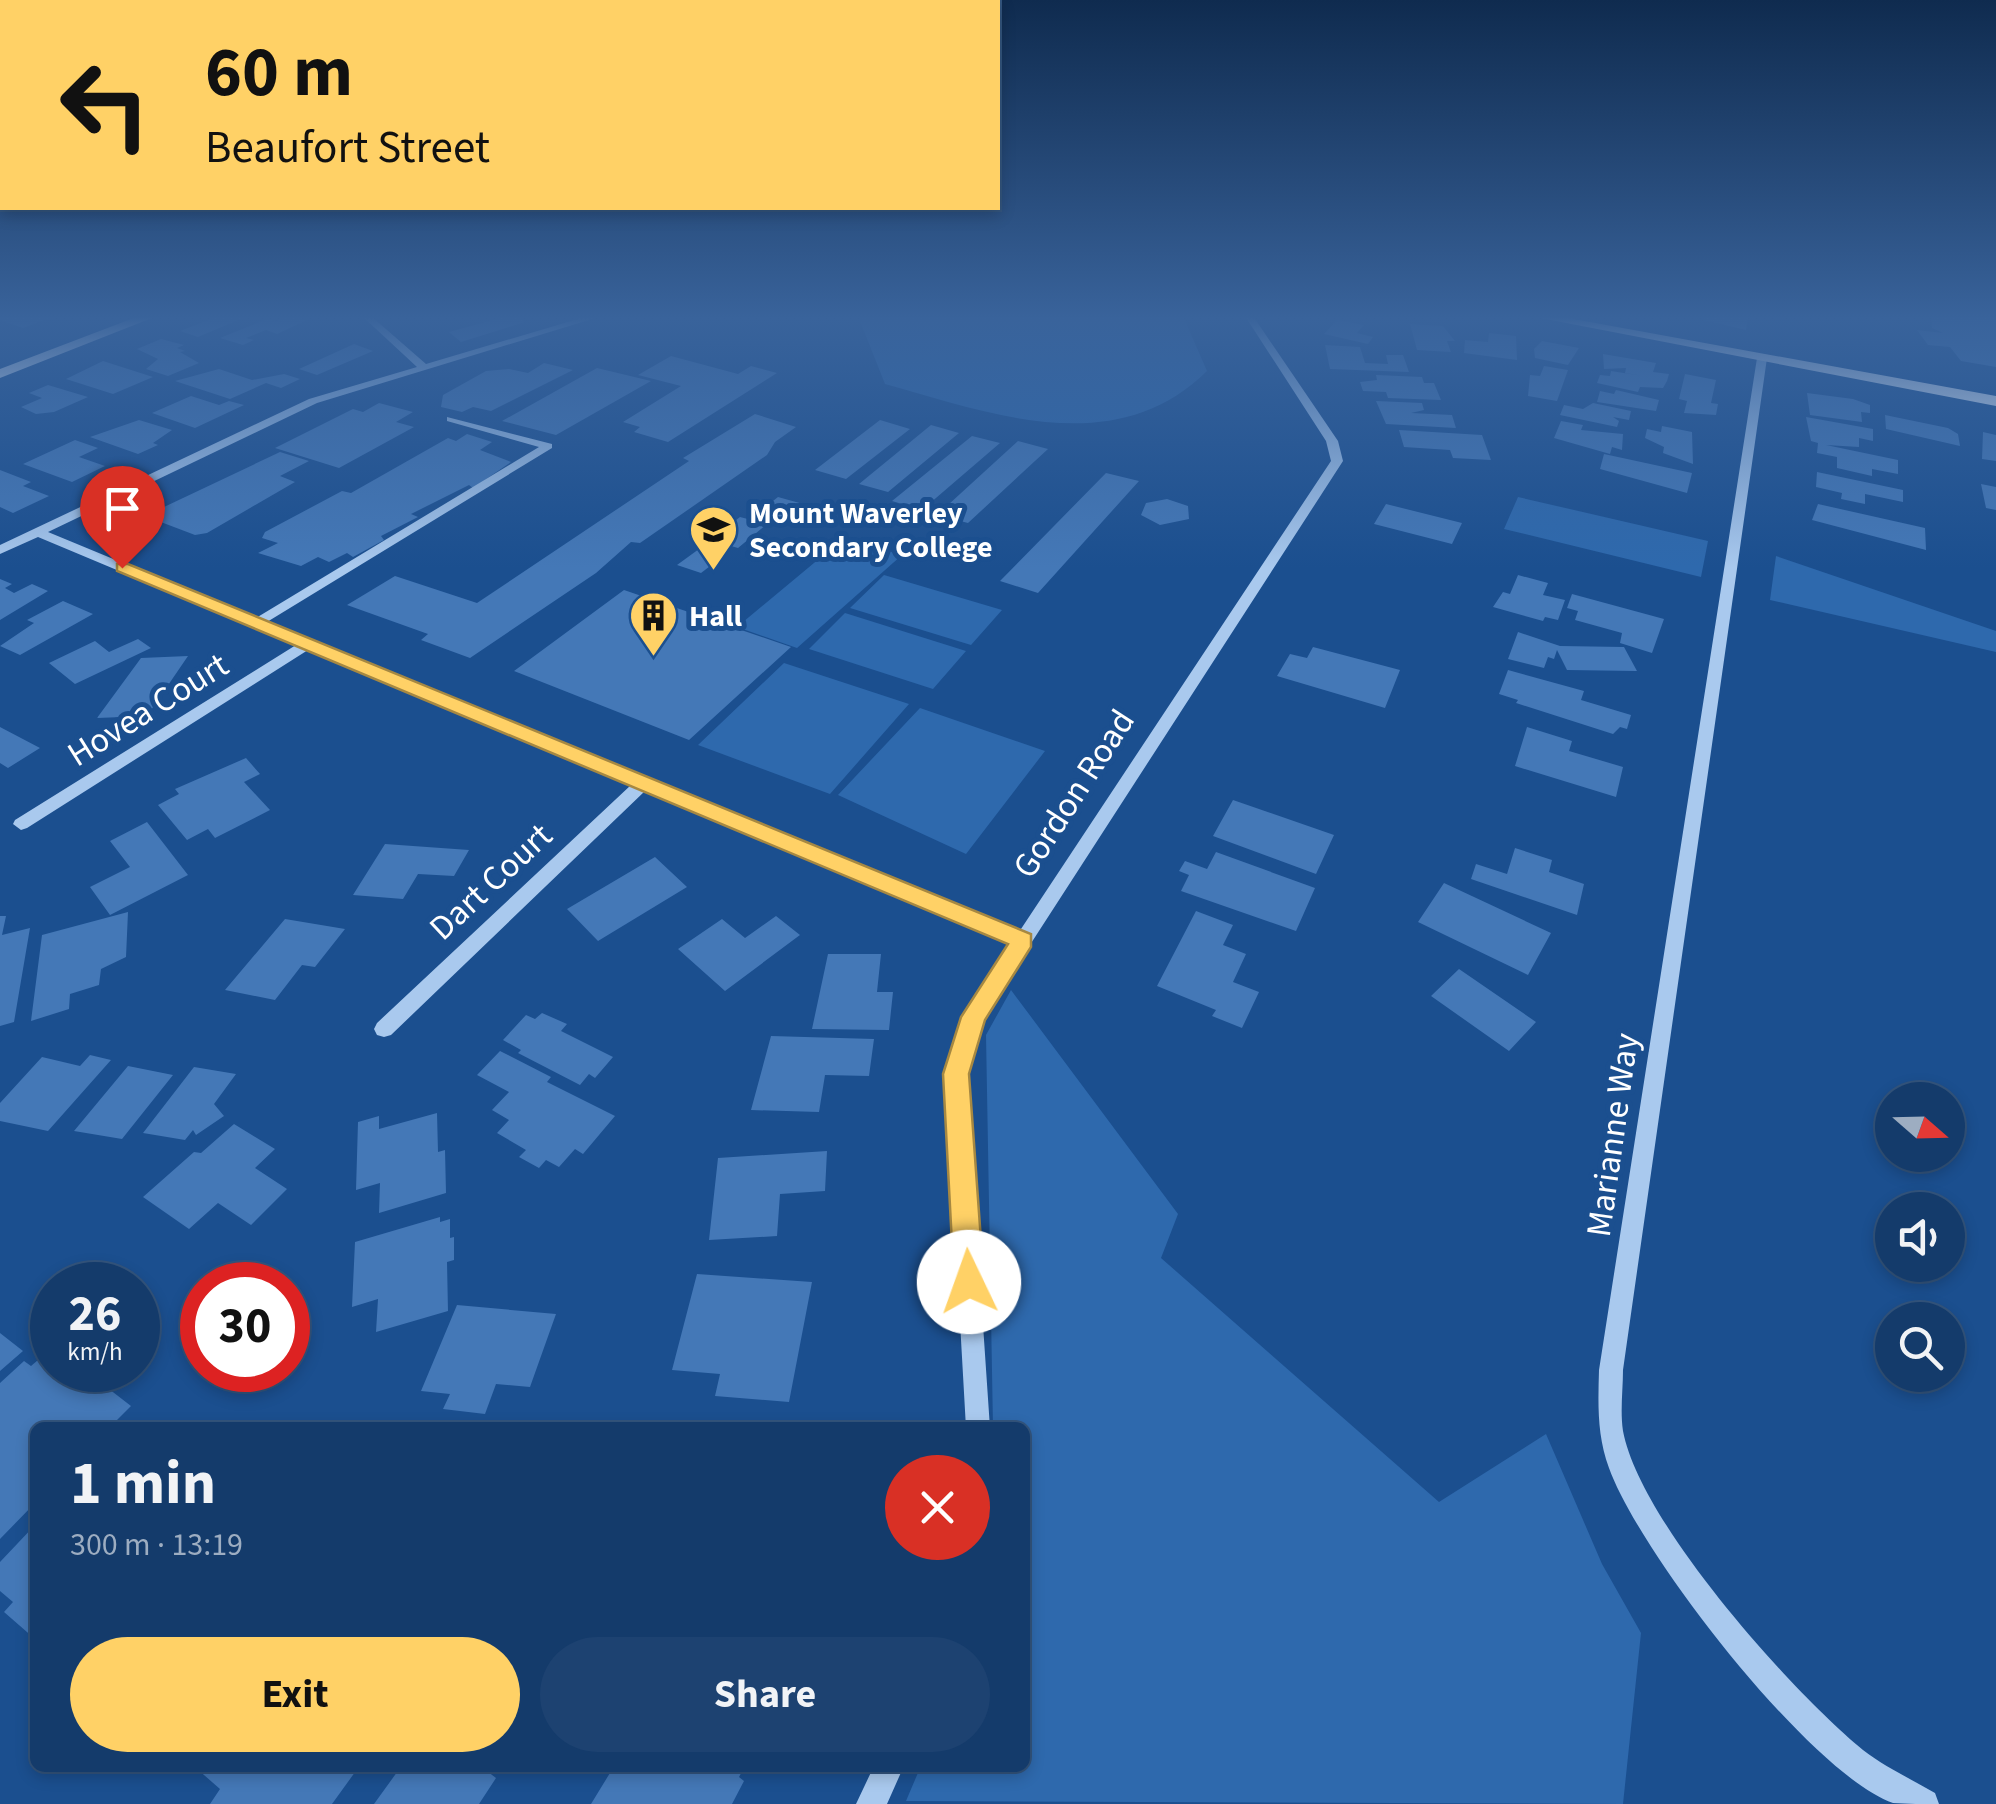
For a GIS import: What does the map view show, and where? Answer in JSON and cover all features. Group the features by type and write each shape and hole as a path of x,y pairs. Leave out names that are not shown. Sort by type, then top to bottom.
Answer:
{"street":[{"path":"0,550 316,400"},
{"name":"Gordon Road","path":"978,1422 956,1074 973,1017 1337,461 1332,441 1305,400"},
{"name":"Marianne Way","path":"1756,400 1612,1370 1611,1434 1634,1492 1670,1549 1781,1693 1854,1761 1924,1804"},
{"path":"257,624 548,446 452,419"},
{"path":"37,532 1022,940"},
{"name":"Hovea Court","path":"22,824 306,645"},
{"name":"Dart Court","path":"384,1028 643,783"},
{"path":"871,1804 886,1772"}],"shaded area":[{"path":"943,400 1168,400 1133,415 1093,423 1010,417"},
{"path":"1518,497 1708,541 1701,577 1504,529"},
{"path":"844,538 902,555 797,648 737,627"},
{"path":"1776,556 1996,631 1996,652 1770,600"},
{"path":"884,575 1002,610 971,645 850,608"},
{"path":"845,613 966,651 933,689 809,649"},
{"path":"784,663 909,704 830,794 698,745"},
{"path":"920,708 1045,751 966,854 838,795"},
{"path":"1011,990 1178,1214 1161,1258 1439,1502 1546,1434 1602,1564 1641,1633 1623,1804 906,1801 918,1772 1030,1772 1030,1422 993,1422 986,1035"}],"building":[{"path":"37,400 81,400 54,412 36,414 21,407"},
{"path":"181,400 244,405 195,428 152,413"},
{"path":"442,400 513,400 491,411 473,407 462,412 441,407"},
{"path":"539,400 617,400 556,435 502,421"},
{"path":"658,400 734,400 668,442 634,432 640,427 623,422"},
{"path":"1597,400 1659,400 1656,411"},
{"path":"1684,400 1712,400 1718,404 1716,415 1684,413 1687,401"},
{"path":"1808,400 1856,400 1870,405 1870,413 1861,412 1862,422 1810,415"},
{"path":"1376,401 1422,403 1424,410 1411,413 1452,415 1456,428 1386,424"},
{"path":"379,403 413,412 396,422 414,427 339,468 275,448 353,409 363,412"},
{"path":"1593,403 1631,411 1629,420 1613,417 1619,421 1617,427 1560,415 1564,405 1583,409"},
{"path":"755,414 796,427 775,442 767,455 640,543 631,542 596,573 470,658 421,640 428,634 347,605 395,576 477,603 689,461 683,458"},
{"path":"1885,415 1948,428 1958,434 1960,446 1886,429"},
{"path":"1806,417 1873,429 1873,441 1859,438 1859,447 1826,445 1898,460 1898,474 1872,469 1872,476 1837,468 1837,457 1817,453 1818,443 1811,441"},
{"path":"139,420 172,430 153,443 158,445 138,454 90,437"},
{"path":"880,420 910,429 846,479 815,470"},
{"path":"1561,421 1583,425 1581,430 1623,434 1622,450 1612,447 1610,454 1554,438"},
{"path":"931,425 959,433 888,492 859,484"},
{"path":"1662,426 1692,432 1693,464 1663,453 1664,447 1645,438 1647,429 1661,432"},
{"path":"1399,430 1482,435 1491,460 1453,458 1450,450 1404,447"},
{"path":"1983,432 1996,435 1996,461 1982,459"},
{"path":"467,434 492,442 480,450 511,462 473,488 469,485 411,514 418,517 381,536 384,540 353,557 347,553 329,562 318,557 301,566 258,553 278,543 262,538 265,532 342,491 351,493 448,438 456,441"},
{"path":"972,436 1000,443 922,510 892,501"},
{"path":"75,440 98,448 79,457 105,466 72,482 23,464"},
{"path":"1018,441 1048,449 968,523 937,515"},
{"path":"280,452 309,461 280,476 295,482 207,533 195,535 145,516"},
{"path":"1604,454 1692,473 1687,493 1600,469"},
{"path":"0,470 31,482 23,486 49,496 13,513 0,507"},
{"path":"1817,472 1903,490 1903,502 1865,494 1865,504 1841,499 1842,493 1816,487"},
{"path":"1106,473 1139,481 1038,593 1000,581"},
{"path":"1981,484 1996,487 1996,510 1986,508"},
{"path":"778,497 814,507 794,523 759,512"},
{"path":"1167,499 1188,506 1189,519 1160,525 1141,515 1146,503"},
{"path":"1386,504 1462,523 1452,544 1374,524"},
{"path":"1818,504 1925,528 1926,550 1812,520"},
{"path":"740,517 767,524 738,548 710,540"},
{"path":"699,549 722,557 701,573 677,565"},
{"path":"1518,575 1548,583 1543,595 1565,600 1558,620 1545,617 1543,621 1493,607 1503,592 1510,594"},
{"path":"0,579 12,584 5,588 14,593 32,584 48,591 0,620"},
{"name":"Hall","path":"624,590 791,647 689,740 514,671"},
{"path":"1572,594 1664,619 1652,653 1620,643 1622,633 1575,620 1578,611 1567,608"},
{"path":"63,601 93,614 20,655 0,646 34,623 27,620"},
{"path":"1518,632 1560,646 1624,647 1637,671 1567,670 1557,650 1554,659 1548,657 1544,668 1508,659"},
{"path":"138,639 151,648 75,684 49,663 95,641 109,652"},
{"path":"1313,647 1400,670 1385,708 1277,676 1290,654 1307,658"},
{"path":"188,656 147,716 97,718 141,658"},
{"path":"1508,670 1584,691 1581,700 1631,715 1627,729 1620,727 1613,734 1516,703 1518,700 1499,694"},
{"path":"0,727 40,748 8,768 0,763"},
{"path":"1527,727 1572,741 1569,751 1623,767 1616,797 1515,766"},
{"path":"246,758 260,774 244,782 270,810 215,838 208,829 187,840 158,805 179,794 175,789"},
{"path":"1233,800 1334,835 1316,874 1213,836"},
{"path":"147,822 188,875 110,915 90,887 130,867 110,841"},
{"path":"385,844 469,850 454,876 418,874 403,899 353,895"},
{"path":"1515,848 1552,860 1549,872 1584,884 1577,915 1471,879 1476,864 1507,874"},
{"path":"1216,852 1315,888 1296,931 1181,891 1189,875 1179,871 1185,861 1207,869"},
{"path":"655,857 687,887 598,941 567,909"},
{"path":"1444,883 1551,933 1528,975 1418,922"},
{"path":"1196,911 1233,925 1223,945 1246,954 1233,982 1259,992 1242,1028 1212,1016 1216,1010 1157,986"},
{"path":"128,912 126,957 101,969 99,985 70,994 69,1009 31,1021 42,935"},
{"path":"0,916 6,916 2,935 30,928 14,1022 0,1026"},
{"path":"776,916 800,935 725,991 678,949 722,919 745,938"},
{"path":"285,919 345,929 315,967 302,965 275,1000 225,990"},
{"path":"828,954 881,954 877,992 893,992 889,1030 812,1029"},
{"path":"1459,969 1536,1022 1509,1051 1431,996"},
{"path":"542,1013 567,1024 561,1031 613,1057 595,1078 589,1074 580,1085 518,1053 521,1050 503,1040 526,1015 535,1019"},
{"path":"771,1036 874,1039 869,1076 825,1075 819,1112 751,1110"},
{"path":"500,1051 551,1077 547,1082 615,1116 583,1154 575,1149 559,1167 546,1160 539,1168 519,1157 526,1150 497,1133 509,1120 492,1110 509,1092 477,1075"},
{"path":"90,1055 111,1060 48,1131 0,1121 0,1103 42,1057 80,1066"},
{"path":"128,1066 173,1075 122,1139 74,1131"},
{"path":"194,1067 236,1074 214,1104 224,1116 196,1135 193,1130 185,1140 143,1133"},
{"path":"437,1113 438,1152 445,1150 446,1193 379,1213 380,1183 356,1190 358,1122 379,1116 379,1129"},
{"path":"234,1124 275,1149 255,1168 287,1189 251,1225 218,1203 189,1229 143,1197 194,1152 201,1153"},
{"path":"827,1151 825,1191 780,1194 777,1236 709,1240 718,1158"},
{"path":"440,1217 440,1222 450,1219 450,1238 454,1237 454,1260 447,1262 448,1311 376,1332 378,1299 352,1307 355,1242"},
{"path":"697,1274 812,1282 789,1402 715,1396 720,1374 672,1370"},
{"path":"457,1305 556,1314 530,1387 496,1384 485,1414 443,1409 450,1394 421,1391"},
{"path":"0,1333 23,1351 0,1371"},
{"path":"24,1361 30,1365 30,1392 113,1392 131,1406 115,1422 30,1422 30,1508 0,1539 0,1383"},
{"path":"30,1530 30,1635 4,1612 13,1602 0,1591 0,1562"},
{"path":"201,1772 355,1772 332,1804 210,1804 220,1789"},
{"path":"397,1772 488,1772 496,1778 479,1804 374,1804"},
{"path":"611,1772 742,1772 739,1777 744,1781 732,1804 591,1804"}],"place":[{"name":"Mount Waverley Secondary College","path":"714,572"},
{"name":"Hall","path":"654,658"}],"route":[{"path":"122,568 1022,940 973,1017 956,1074 969,1282"}]}
